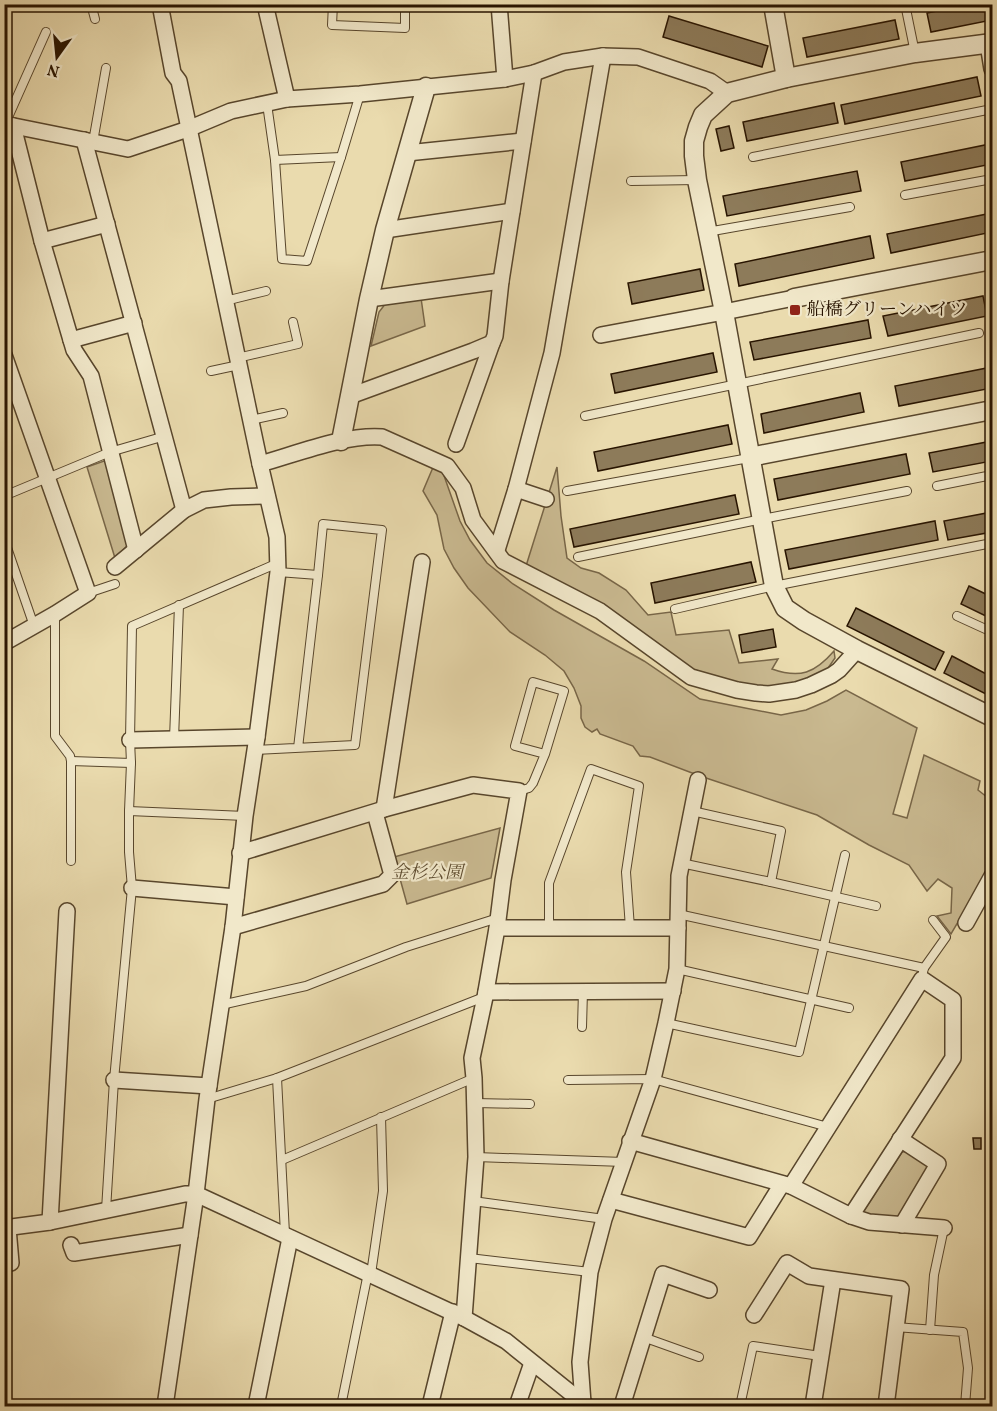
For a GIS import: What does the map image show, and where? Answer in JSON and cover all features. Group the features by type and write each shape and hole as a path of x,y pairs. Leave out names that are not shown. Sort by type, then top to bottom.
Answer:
{"street":[{"path":"160,4 172,73 179,81 250,420 277,537 278,567 240,853 233,927 165,1407"},
{"path":"265,4 287,99"},
{"path":"499,4 505,80"},
{"path":"774,4 786,78"},
{"path":"993,69 990,43 915,53 786,78 727,93 703,115 694,141 697,180 724,312 774,586 785,608 857,650 993,717"},
{"path":"136,550 91,376 74,350 8,125 128,149 188,129 231,111 287,99 505,80 564,62 603,56 638,57 710,81 727,93"},
{"path":"497,550 516,489 552,353 603,56"},
{"path":"456,444 495,336 501,281 534,73"},
{"path":"341,441 385,230 426,87"},
{"path":"89,141 107,224 184,510"},
{"path":"407,153 524,141"},
{"path":"385,230 512,211"},
{"path":"42,241 107,224"},
{"path":"602,335 993,260"},
{"path":"369,300 501,281"},
{"path":"71,340 134,323"},
{"path":"350,396 492,343"},
{"path":"4,355 88,592 4,643"},
{"path":"750,457 993,410"},
{"path":"260,465 341,441 372,436 382,437 447,466 463,488 473,520 503,561 600,611 691,677 756,693 769,694 796,690 832,675 857,650"},
{"path":"516,489 546,500"},
{"path":"115,567 184,510 204,500 267,496"},
{"path":"233,927 383,884 392,876 380,811 422,562"},
{"path":"130,740 174,739 256,743"},
{"path":"585,1405 580,1362 590,1272 604,1219 653,1079 666,1023 677,969 679,876 698,780"},
{"path":"240,853 472,785 519,791 472,1058 476,1157 469,1258 458,1315 430,1407"},
{"path":"966,923 993,876"},
{"path":"132,888 236,897"},
{"path":"50,1222 67,911"},
{"path":"497,923 549,928 630,928 678,921"},
{"path":"611,1200 749,1237 828,1127 923,974 953,1000 953,1058 851,1216"},
{"path":"485,994 673,991"},
{"path":"114,1080 208,1093"},
{"path":"900,1139 938,1164 902,1225"},
{"path":"630,1141 787,1185 851,1216 869,1222 944,1228"},
{"path":"11,1263 6,1228 50,1222 185,1194 196,1194 370,1273 506,1341 585,1405"},
{"path":"71,1245 74,1253 190,1235"},
{"path":"256,1407 288,1237"},
{"path":"754,1315 787,1263 809,1276 901,1289 885,1407"},
{"path":"622,1407 663,1274 709,1290"},
{"path":"813,1407 833,1280"},
{"path":"517,1407 532,1363"}],"lane":[{"path":"91,4 95,19"},
{"path":"333,4 332,25 405,28 405,4"},
{"path":"905,4 915,53"},
{"path":"8,125 46,32"},
{"path":"89,141 106,68"},
{"path":"267,104 275,160 282,259 307,261 360,94"},
{"path":"753,157 993,109"},
{"path":"275,160 341,157"},
{"path":"905,195 993,179"},
{"path":"631,181 697,180"},
{"path":"707,232 850,207"},
{"path":"225,301 266,291"},
{"path":"211,371 238,361 298,345 293,322"},
{"path":"585,416 979,333"},
{"path":"250,420 283,413"},
{"path":"4,496 110,452 165,436"},
{"path":"567,491 750,457"},
{"path":"937,486 993,475"},
{"path":"578,557 907,491"},
{"path":"256,743 298,748 355,745 382,530 322,524 298,748"},
{"path":"4,539 34,626"},
{"path":"675,609 774,586 993,543"},
{"path":"106,1210 114,1080 132,888 129,811 132,626 179,605 278,567 318,575"},
{"path":"88,592 115,584"},
{"path":"174,739 179,605"},
{"path":"55,614 56,736 71,761 71,861"},
{"path":"957,616 993,632"},
{"path":"519,791 529,788 533,783 545,754 564,691 533,682 515,746 545,754"},
{"path":"71,761 131,763"},
{"path":"549,928 549,883 591,769 639,786 626,872 630,928"},
{"path":"129,811 245,816"},
{"path":"692,811 781,831 771,882"},
{"path":"666,1023 800,1052 845,855"},
{"path":"681,863 876,906"},
{"path":"678,921 824,946 923,974 946,937 933,920"},
{"path":"221,1005 306,986 406,947 497,923"},
{"path":"677,969 849,1008"},
{"path":"582,1027 583,991"},
{"path":"208,1093 277,1078 485,994"},
{"path":"282,1160 474,1077"},
{"path":"277,1078 288,1237"},
{"path":"568,1080 653,1079 828,1127"},
{"path":"475,1103 530,1104"},
{"path":"341,1407 370,1273 383,1191 381,1117"},
{"path":"476,1157 624,1162"},
{"path":"473,1202 604,1219"},
{"path":"930,1330 934,1275 944,1228"},
{"path":"469,1258 590,1272"},
{"path":"895,1327 963,1332 968,1368 965,1407"},
{"path":"643,1337 699,1358"},
{"path":"740,1407 753,1346 820,1356"}],"green space":[{"path":"421,298 425,326 371,346 379,312 386,303"},
{"path":"104,461 110,464 129,541 115,558 87,467"},
{"path":"434,465 442,470 460,521 470,540 487,563 513,584 644,661 700,699 781,715 806,710 846,690 917,728 893,814 907,818 924,755 980,781 978,790 992,801 992,864 951,934 937,916 951,913 952,888 938,879 927,891 909,865 817,815 650,757 640,756 633,746 600,734 597,729 592,732 585,727 581,718 581,706 564,671 545,655 510,632 468,588 454,568 444,549 437,515 423,491"},
{"path":"557,467 567,558 581,568 599,573 626,590 648,615 671,612 676,635 729,630 739,663 778,659 772,669 799,674 813,669 834,651 835,658 826,671 810,680 780,688 736,685 690,668 526,566"},
{"name":"金杉公園","path":"500,828 491,878 407,904 394,857"},
{"path":"909,1151 927,1163 929,1170 900,1217 866,1218 863,1212 902,1152"}],"building":[{"path":"972,4 992,4 992,20 931,32 927,13"},
{"path":"669,16 768,46 762,67 663,37"},
{"path":"895,20 899,39 807,57 803,38"},
{"path":"977,77 981,96 845,124 841,105"},
{"path":"834,103 838,123 747,141 743,122"},
{"path":"729,126 734,148 721,151 716,129"},
{"path":"990,144 992,164 905,181 901,162"},
{"path":"857,171 861,191 727,216 723,196"},
{"path":"992,213 992,232 891,253 887,234"},
{"path":"870,236 874,258 739,286 735,264"},
{"path":"700,269 704,290 632,304 628,283"},
{"path":"983,296 987,316 888,336 883,316"},
{"path":"868,320 871,338 754,360 750,342"},
{"path":"713,353 717,372 615,393 611,374"},
{"path":"992,367 992,388 899,406 895,386"},
{"path":"860,393 864,412 764,433 761,414"},
{"path":"728,425 732,444 598,471 594,452"},
{"path":"992,441 992,461 933,472 929,453"},
{"path":"906,454 910,474 778,500 774,479"},
{"path":"735,495 739,514 574,547 570,529"},
{"path":"992,512 992,532 948,540 944,521"},
{"path":"935,521 938,540 789,569 785,550"},
{"path":"751,562 756,582 655,603 651,583"},
{"path":"969,586 992,597 992,619 961,604"},
{"path":"856,608 944,652 935,670 847,626"},
{"path":"773,629 776,647 742,653 739,635"},
{"path":"952,656 992,677 992,697 944,673"},
{"path":"973,1138 981,1138 981,1149 974,1149"}],"place":[{"name":"船橋グリーンハイツ","path":"795,310"}]}
